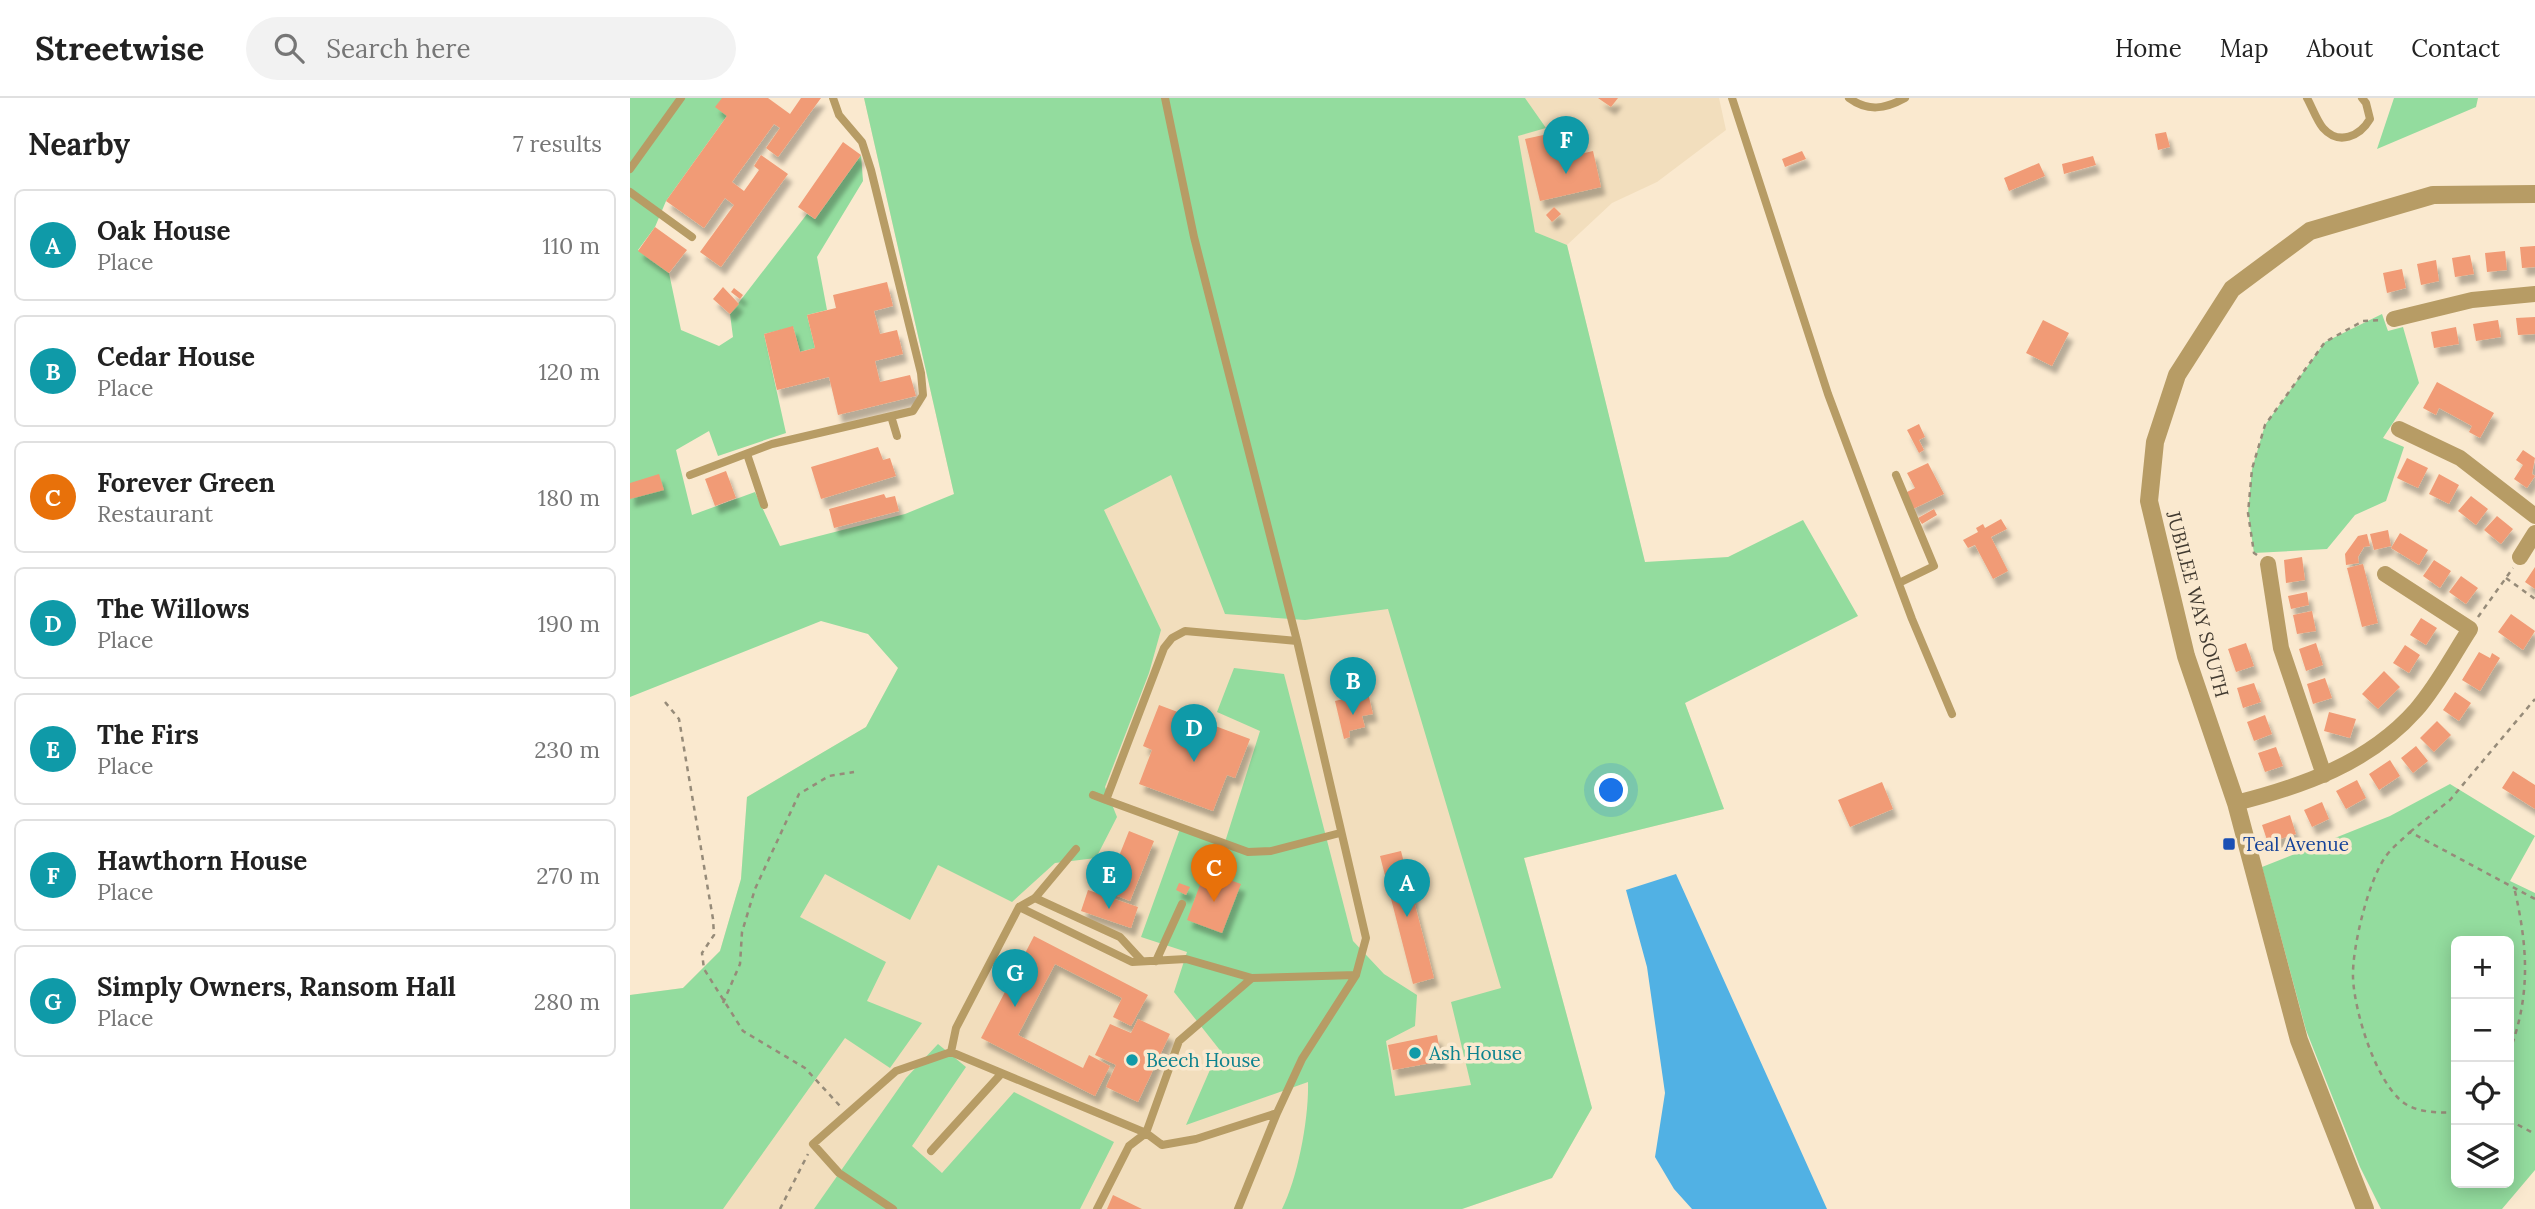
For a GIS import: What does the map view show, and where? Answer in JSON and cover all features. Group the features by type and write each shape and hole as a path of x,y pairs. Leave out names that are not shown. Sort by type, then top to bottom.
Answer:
{"street":[{"name":"JUBILEE WAY SOUTH","path":"2365,1209 2299,1040 2236,803 2186,656 2149,501 2155,442 2177,375 2232,289 2310,232 2433,195 2535,194"},
{"path":"2394,319 2472,300 2535,294"},
{"path":"2399,429 2459,458 2535,516"},
{"path":"2520,557 2535,533"},
{"path":"2268,564 2281,648 2324,775"},
{"path":"2236,803 2324,775 2353,761 2388,737 2417,709 2470,629 2385,574"}],"lane":[{"path":"630,169 681,98"},
{"path":"690,475 772,444 913,411 923,395 921,373 868,160 862,142 839,115 833,98"},
{"path":"1165,98 1194,237 1297,641 1366,938 1356,975 1302,1059 1238,1209"},
{"path":"1732,98 1828,394 1952,714"},
{"path":"1849,98 1862,107 1888,107 1905,98"},
{"path":"2307,98 2323,128 2335,136 2349,138 2362,132 2370,119 2362,98"},
{"path":"630,192 692,237"},
{"path":"891,416 897,436"},
{"path":"747,454 764,505"},
{"path":"1896,475 1934,566 1899,583"},
{"path":"1106,800 1164,648 1171,638 1185,631 1297,641"},
{"path":"1093,794 1248,852 1270,851 1340,833"},
{"path":"951,1052 956,1028 1018,907 1035,898 1076,849"},
{"path":"1035,898 1121,937 1142,961"},
{"path":"1156,961 1182,904"},
{"path":"1018,907 1132,962 1186,960 1252,978 1356,975"},
{"path":"1097,1209 1129,1146 1146,1133 1179,1041 1252,978"},
{"path":"893,1209 839,1173 813,1144 896,1071 951,1052 1146,1133 1162,1145 1196,1139 1277,1113"},
{"path":"931,1151 1001,1074"}],"path":[{"path":"2268,564 2254,553 2248,513 2252,469 2265,425 2325,342 2363,321 2394,319"},
{"path":"2470,629 2520,557"},
{"path":"2505,578 2535,599"},
{"path":"2451,1112 2437,1113 2405,1104 2380,1074 2362,1025 2353,978 2357,938 2384,859 2410,832 2450,800 2535,699"},
{"path":"665,702 679,719 713,919 715,935 702,953 704,970 743,1031 805,1068 847,1114"},
{"path":"723,1003 740,964 742,932 755,889 799,794 829,776 854,772"},
{"path":"2410,832 2535,899"},
{"path":"2514,887 2527,954 2524,994 2514,1039"},
{"path":"2514,1123 2535,1134"},
{"path":"780,1209 813,1144"}],"shaded area":[{"path":"864,98 1719,98 1726,130 1657,182 1612,203 1567,245 1645,563 1685,703 1724,809 1524,858 1592,1108 1552,1178 1462,1209 630,1209 630,995 683,988 720,951 741,879 747,797 866,727 898,668 954,494"}],"green space":[{"path":"630,98 722,98 727,116 666,201 655,227 638,250 669,273 681,330 719,346 733,337 730,314 807,214 815,219 861,155 863,181 817,257 827,310 807,315 815,348 800,352 793,327 764,334 786,433 718,456 709,431 676,450 692,515 755,492 780,546 905,514 954,494 864,98 1525,98 1546,128 1518,136 1535,232 1567,245 1645,562 1728,557 1803,520 1858,616 1685,703 1724,809 1524,858 1592,1108 1552,1178 1462,1209 1282,1209 1293,1181 1301,1147 1307,1113 1308,1082 1186,1125 1219,1049 1174,992 1187,952 1141,937 1181,826 1225,842 1260,731 1217,712 1234,668 1284,674 1353,941 1384,974 1417,995 1415,1026 1386,1041 1395,1096 1471,1085 1451,1002 1501,988 1388,609 1305,620 1225,614 1171,475 1104,510 1161,630 1149,673 1105,787 1117,817 1096,858 1055,863 1012,902 938,865 910,920 825,874 800,917 886,962 867,1001 922,1023 890,1068 845,1038 723,1209 630,1209 630,995 683,988 720,951 741,879 747,797 866,727 898,668 868,634 821,621 630,697"},
{"path":"2394,98 2478,98 2476,107 2377,149"},
{"path":"2382,314 2388,331 2403,327 2419,383 2383,438 2404,447 2386,501 2355,515 2327,549 2254,553 2248,513 2252,469 2265,425 2325,342"},
{"path":"2450,784 2535,836 2510,881 2535,893 2535,1170 2502,1209 2381,1209 2360,1167 2306,1030 2262,867 2390,816"},
{"path":"938,1044 966,1067 912,1146 942,1173 1014,1092 1114,1142 1080,1209 814,1209 906,1078"}],"water":[{"path":"1676,874 1827,1209 1692,1209 1674,1189 1655,1157 1665,1093 1647,967 1626,890"}],"building":[{"path":"722,98 768,98 790,114 801,98 821,98 778,157 766,148 780,128 774,124 732,182 744,191 759,170 754,166 761,155 788,174 721,267 700,252 734,205 725,198 704,228 666,201 727,116 715,107"},
{"path":"1598,98 1618,98 1611,107"},
{"path":"1557,132 1563,158 1593,151 1601,187 1540,201 1525,139"},
{"path":"2166,132 2170,147 2158,150 2155,134"},
{"path":"843,142 861,155 815,219 798,207"},
{"path":"1802,151 1806,159 1785,167 1782,159"},
{"path":"2093,156 2096,165 2064,174 2062,164"},
{"path":"2039,163 2045,176 2009,191 2004,178"},
{"path":"1554,207 1561,214 1552,222 1546,215"},
{"path":"655,227 687,250 669,273 638,251"},
{"path":"2535,246 2535,267 2522,268 2520,247"},
{"path":"2505,251 2507,270 2487,272 2485,253"},
{"path":"2470,255 2474,274 2455,277 2452,258"},
{"path":"2436,260 2439,281 2421,285 2417,264"},
{"path":"2402,269 2406,288 2387,293 2383,273"},
{"path":"887,282 893,306 874,311 880,334 897,330 903,354 875,361 880,382 910,375 916,396 838,415 829,377 777,390 764,334 793,326 800,352 815,348 807,315 836,308 833,295"},
{"path":"723,287 739,304 730,314 713,299"},
{"path":"734,288 743,295 740,299 731,292"},
{"path":"2535,317 2535,334 2518,335 2516,318"},
{"path":"2043,320 2069,333 2052,366 2026,353"},
{"path":"2498,320 2501,337 2476,341 2473,324"},
{"path":"2456,327 2459,344 2434,348 2431,332"},
{"path":"2437,382 2494,413 2480,438 2469,432 2472,426 2439,408 2436,415 2423,408"},
{"path":"1919,424 1925,437 1919,440 1924,450 1919,453 1907,430"},
{"path":"878,447 883,460 890,458 896,476 821,499 811,467"},
{"path":"2523,450 2535,458 2532,474 2535,476 2527,488 2514,479 2523,465 2516,460"},
{"path":"2407,458 2428,468 2418,488 2397,478"},
{"path":"1928,463 1944,494 1913,509 1905,493 1915,488 1907,473"},
{"path":"726,471 736,498 715,506 705,479"},
{"path":"659,474 664,490 630,499 630,483"},
{"path":"2439,474 2459,485 2449,504 2429,494"},
{"path":"884,494 886,498 895,496 899,511 834,528 829,509"},
{"path":"2471,496 2488,509 2476,525 2458,511"},
{"path":"1934,509 1937,515 1922,524 1918,518"},
{"path":"2497,516 2513,529 2501,544 2484,530"},
{"path":"2001,519 2007,529 1991,537 2008,571 1993,579 1975,545 1968,548 1963,540 1978,532 1976,528 1983,524 1985,528"},
{"path":"2388,530 2391,546 2374,550 2370,534"},
{"path":"2400,533 2428,550 2419,565 2391,548"},
{"path":"2367,534 2370,546 2364,547 2358,557 2359,563 2346,565 2345,554 2358,536"},
{"path":"2302,557 2305,580 2286,583 2284,560"},
{"path":"2434,560 2451,571 2440,588 2423,576"},
{"path":"2363,564 2378,623 2362,627 2347,568"},
{"path":"2535,567 2535,589 2525,582"},
{"path":"2461,576 2478,588 2466,604 2449,592"},
{"path":"2307,592 2309,605 2291,609 2288,596"},
{"path":"2312,611 2316,631 2297,634 2293,615"},
{"path":"2511,614 2535,631 2523,650 2498,632"},
{"path":"2421,618 2437,628 2426,645 2410,635"},
{"path":"2246,643 2254,666 2236,672 2228,649"},
{"path":"2316,643 2323,665 2306,671 2299,649"},
{"path":"2405,645 2420,655 2409,673 2393,663"},
{"path":"2479,652 2490,658 2492,653 2500,658 2480,691 2462,680"},
{"path":"2384,671 2400,687 2378,709 2362,694"},
{"path":"2325,678 2332,698 2313,704 2307,684"},
{"path":"2254,683 2261,702 2243,708 2237,688"},
{"path":"2455,692 2471,703 2459,721 2443,710"},
{"path":"1368,693 1373,714 1362,716 1365,727 1349,731 1350,737 1344,739 1335,701"},
{"path":"1159,705 1250,739 1235,778 1227,775 1213,811 1139,784 1152,750 1143,746"},
{"path":"2329,712 2356,719 2350,738 2324,731"},
{"path":"2265,715 2272,734 2254,741 2247,722"},
{"path":"2437,721 2451,735 2434,752 2420,738"},
{"path":"2416,746 2428,761 2413,773 2401,758"},
{"path":"2276,747 2283,766 2265,772 2258,753"},
{"path":"2390,760 2400,776 2379,790 2369,774"},
{"path":"2513,771 2535,785 2535,809 2502,788"},
{"path":"2357,780 2366,798 2346,809 2336,791"},
{"path":"1882,782 1893,809 1850,827 1838,800"},
{"path":"2322,802 2329,819 2312,827 2304,810"},
{"path":"2290,815 2296,834 2268,843 2262,825"},
{"path":"1129,831 1154,841 1130,901 1105,891"},
{"path":"1401,851 1434,978 1413,984 1380,856"},
{"path":"1205,871 1241,884 1222,933 1187,920"},
{"path":"1179,883 1190,887 1186,895 1176,890"},
{"path":"1088,890 1138,907 1131,928 1081,911"},
{"path":"1034,936 1148,995 1131,1026 1113,1017 1122,998 1055,964 1018,1035 1083,1068 1089,1055 1110,1066 1095,1096 981,1038"},
{"name":"Beech House","path":"1138,1019 1170,1034 1138,1102 1106,1087 1116,1065 1095,1055 1110,1024 1131,1033"},
{"name":"Ash House","path":"1437,1035 1442,1061 1393,1070 1388,1045"},
{"path":"1113,1195 1142,1209 1107,1209"}],"place":[{"name":"Hawthorn House","path":"1566,174"},
{"name":"Cedar House","path":"1353,715"},
{"name":"The Willows","path":"1194,762"},
{"name":"Teal Avenue","path":"2229,844"},
{"name":"Forever Green","path":"1214,902"},
{"name":"The Firs","path":"1109,909"},
{"name":"Oak House","path":"1407,917"},
{"name":"Simply Owners, Ransom Hall","path":"1015,1007"},
{"name":"Ash House","path":"1415,1053"},
{"name":"Beech House","path":"1132,1060"}]}
